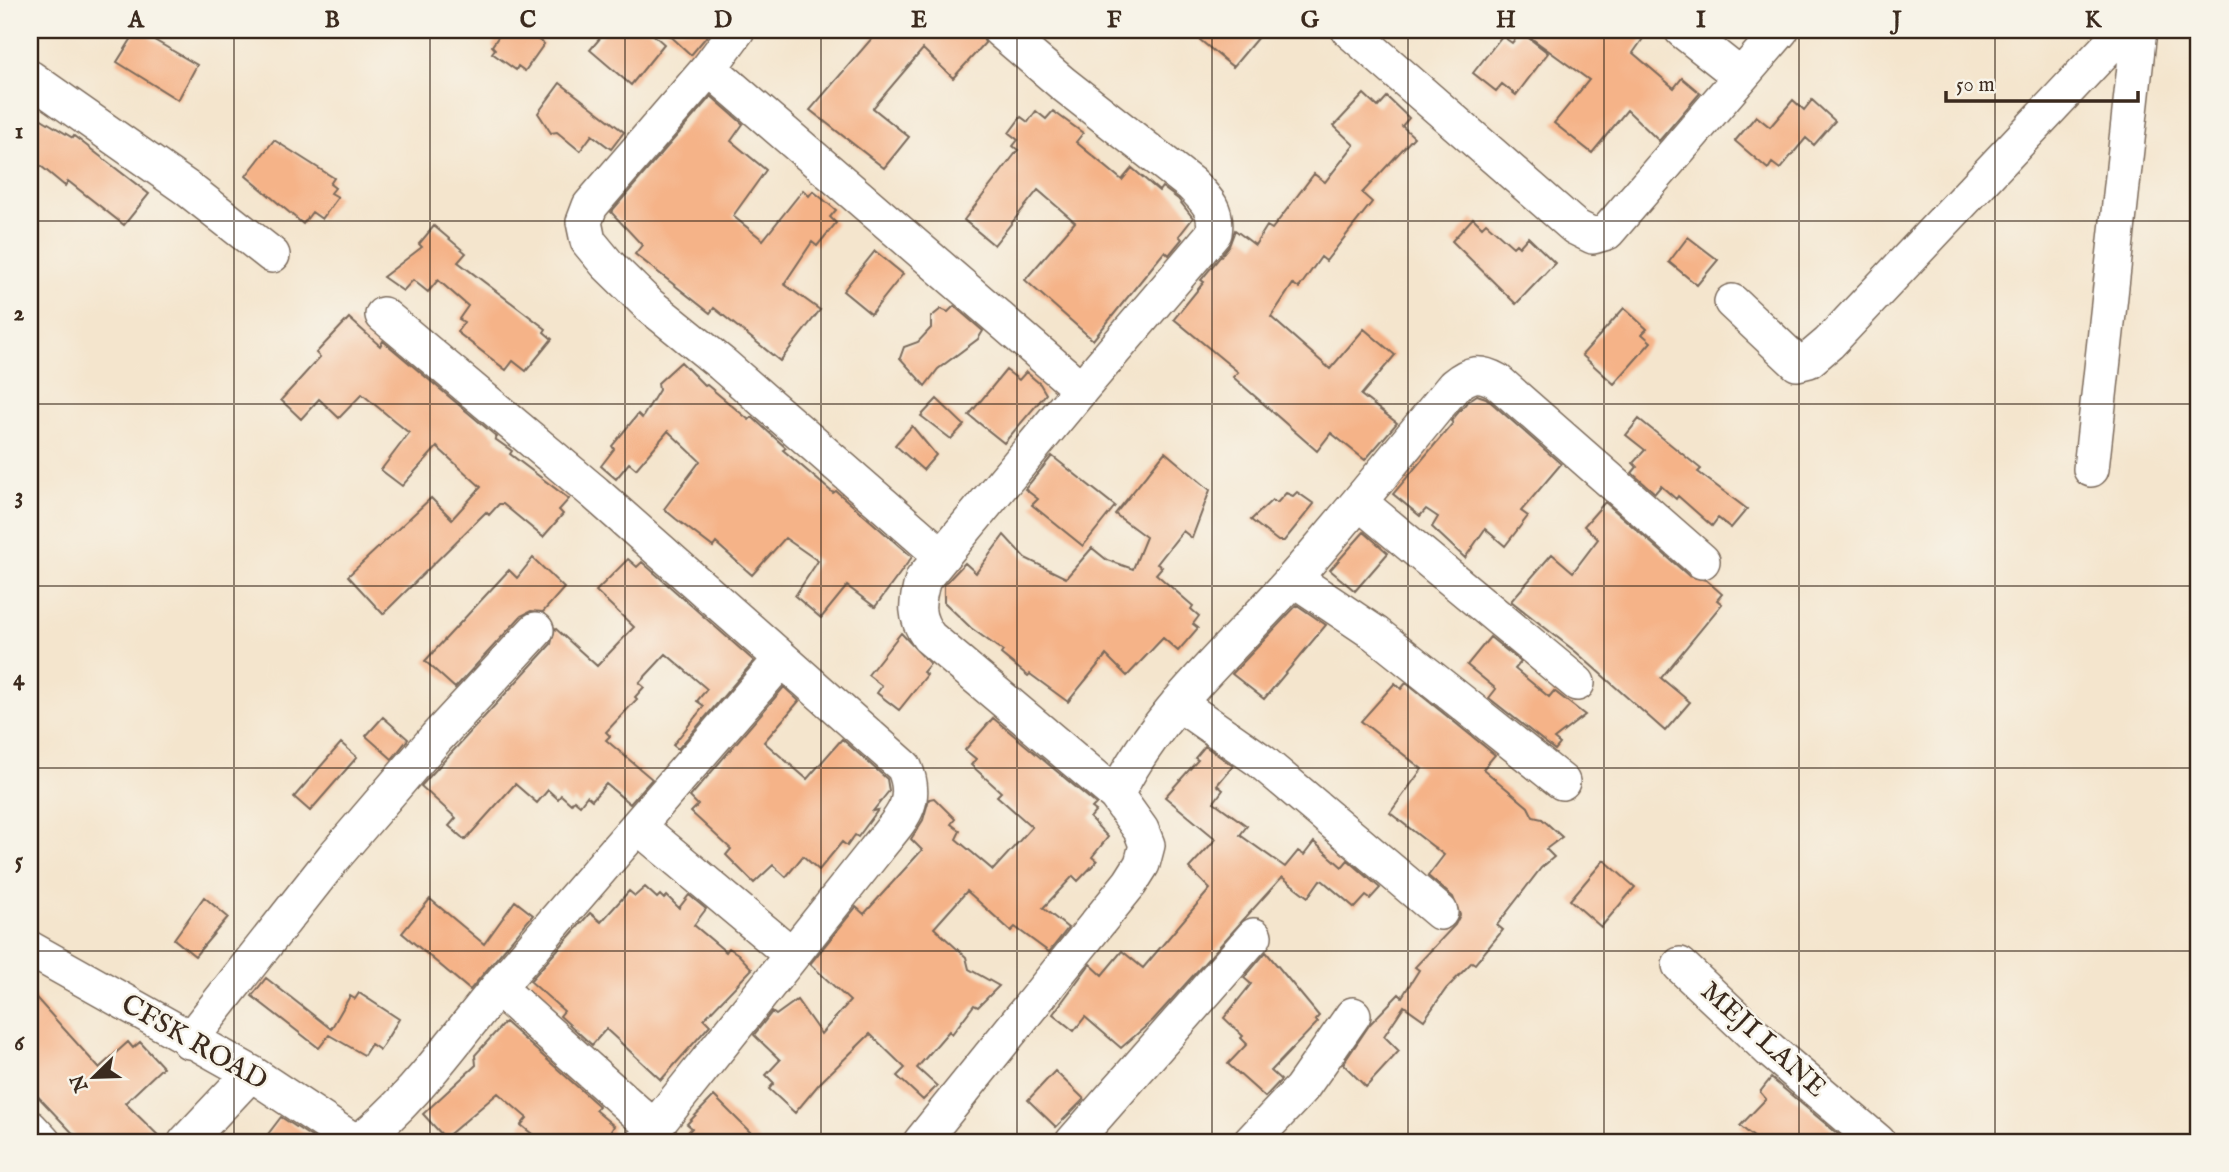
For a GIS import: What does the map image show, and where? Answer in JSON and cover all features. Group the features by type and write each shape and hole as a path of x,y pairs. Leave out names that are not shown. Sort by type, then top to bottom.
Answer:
{"street":[{"path":"737,30 709,68 590,206 584,222 588,241 649,305 722,364 942,556"},
{"path":"921,1142 1130,883 1142,864 1147,845 1141,830 1116,795 929,637 920,624 915,608 923,579 1214,233 1216,218 1208,201 1191,184 1062,83 1000,30"},
{"path":"1349,30 1520,180 1584,234 1593,236 1607,232 1739,75 1781,30"},
{"path":"1682,30 1739,75"},
{"path":"1732,302 1797,363 1809,360 1829,343 2124,30"},
{"path":"2091,469 2140,30"},
{"path":"709,68 1081,389"},
{"path":"30,78 188,188 272,255"},
{"path":"383,315 595,493 904,767 912,784 910,804 649,1135 498,988"},
{"path":"1116,795 1132,763 1178,703 1294,579 1454,386 1467,375 1482,373 1497,381 1585,455 1702,561"},
{"path":"1359,502 1577,683"},
{"path":"1294,579 1376,634 1562,782"},
{"path":"189,1041 334,857 436,738 536,631"},
{"path":"357,1142 384,1122 411,1094 498,988 781,660"},
{"path":"1178,703 1281,777 1440,912"},
{"path":"639,827 792,956"},
{"path":"1073,1142 1254,936"},
{"name":"CFSK ROAD","path":"30,949 189,1041 251,1073 357,1142"},
{"name":"MEJI LANE","path":"1680,965 1770,1050 1875,1141"},
{"path":"1251,1142 1301,1089 1353,1014"},
{"path":"186,1142 251,1073"},
{"path":"30,1128 43,1142"}],"building":[{"path":"137,30 197,65 178,100 117,62"},
{"path":"503,30 524,30 544,44 525,71 518,66 516,70 492,53 495,49 492,46"},
{"path":"607,30 648,30 664,44 631,85 590,50"},
{"path":"664,30 712,30 691,55"},
{"path":"879,30 980,30 985,43 953,78 923,49 873,108 909,137 884,168 810,110"},
{"path":"1188,30 1264,30 1233,67"},
{"path":"1520,30 1649,30 1633,53 1674,88 1682,78 1700,93 1659,141 1627,110 1592,153 1554,123 1589,80"},
{"path":"1521,32 1548,53 1516,95 1502,84 1496,91 1473,73 1502,36 1512,43"},
{"path":"560,83 624,132 611,149 592,135 580,151 557,132 551,133 538,113"},
{"path":"1364,94 1378,107 1387,97 1409,118 1402,126 1414,137 1362,193 1372,202 1326,261 1321,257 1299,288 1293,284 1271,317 1330,369 1364,329 1395,355 1361,395 1397,423 1365,460 1331,433 1317,451 1233,377 1238,372 1174,319 1229,246 1235,230 1255,245 1267,226 1272,229 1314,174 1325,182 1354,145 1334,126"},
{"path":"711,96 743,124 731,141 766,170 733,216 763,240 803,190 809,196 813,191 836,210 830,217 836,223 817,246 812,242 784,284 820,310 780,361 714,308 710,313 635,254 642,245 611,212"},
{"path":"1793,100 1804,110 1812,100 1835,121 1814,145 1806,138 1780,169 1772,163 1768,169 1735,141 1756,116 1770,127"},
{"path":"1036,111 1046,119 1053,111 1083,133 1076,142 1122,180 1132,168 1159,191 1162,187 1178,199 1193,218 1179,236 1182,239 1169,255 1165,251 1093,340 1025,280 1075,222 1038,190 994,245 964,220 1018,150 1013,146 1018,140 1009,133 1021,117 1028,122"},
{"path":"30,112 73,138 74,136 149,194 124,225 68,181 65,186 30,157"},
{"path":"274,140 334,178 330,184 335,188 331,193 338,197 322,219 312,212 303,224 246,176"},
{"path":"1473,218 1482,227 1486,223 1513,247 1516,244 1519,247 1528,237 1555,263 1516,304 1452,241"},
{"path":"434,226 466,253 458,262 546,329 544,332 552,339 526,371 513,361 506,370 457,332 464,322 459,319 468,306 438,280 428,292 413,280 403,291 383,277 422,247 419,244"},
{"path":"1688,237 1718,260 1697,285 1669,262"},
{"path":"875,251 903,274 871,314 843,291"},
{"path":"954,306 983,331 978,339 938,369 925,386 900,358 904,347 918,342 931,328 931,317 941,309 948,312"},
{"path":"1624,308 1647,329 1642,334 1651,342 1614,384 1582,355"},
{"path":"349,318 380,346 383,341 497,437 495,439 512,451 510,454 569,499 559,510 563,514 543,537 503,504 499,504 489,515 486,512 383,614 348,576 431,498 452,519 481,487 437,447 402,486 381,470 409,433 362,394 339,418 319,399 301,419 281,400 320,357 316,353"},
{"path":"681,362 705,386 749,420 752,417 786,448 783,450 833,493 836,491 912,557 875,607 847,586 821,618 795,596 818,561 785,538 752,575 716,543 713,547 664,509 700,461 668,431 636,469 629,463 616,479 601,466 614,449 612,446 638,414 642,418 659,390 658,383"},
{"path":"1006,370 1019,380 1026,372 1040,384 1046,394 1004,443 969,415"},
{"path":"1477,395 1486,398 1561,464 1521,511 1528,516 1505,546 1485,529 1465,558 1432,527 1438,517 1426,509 1420,516 1393,494 1453,423 1451,421 1468,401"},
{"path":"937,399 964,425 951,439 921,416"},
{"path":"1639,419 1701,469 1698,472 1747,509 1731,528 1718,518 1712,526 1678,496 1676,499 1661,486 1655,493 1632,473 1637,467 1633,463 1645,450 1626,435"},
{"path":"912,426 936,455 923,470 895,445"},
{"path":"1165,452 1210,490 1192,538 1183,531 1157,564 1162,567 1156,574 1193,606 1191,609 1199,616 1193,624 1198,628 1178,651 1163,638 1127,676 1106,655 1068,702 1030,674 1028,676 1001,654 1003,651 971,628 944,602 944,585 965,563 976,573 1004,535 1025,558 1066,578 1092,548 1107,560 1133,569 1146,537 1115,514"},
{"path":"1052,456 1115,506 1083,546 1032,505 1038,499 1025,489"},
{"path":"1297,492 1314,504 1284,541 1278,541 1251,520 1272,500 1277,503 1286,493 1293,496"},
{"path":"1605,502 1689,576 1706,580 1722,594 1717,600 1722,604 1661,678 1690,702 1665,731 1576,652 1511,601 1552,554 1573,572 1598,539 1584,526"},
{"path":"1364,532 1388,553 1355,591 1330,570"},
{"path":"533,558 564,588 543,612 531,611 521,616 455,688 425,661 509,570 517,578"},
{"path":"628,559 637,567 642,562 754,661 678,749 673,745 704,706 697,701 707,689 666,654 639,683 644,687 635,697 637,699 606,732 610,736 606,740 652,779 630,804 606,784 592,800 587,796 580,805 574,800 571,804 561,795 558,799 548,790 537,803 515,784 465,840 449,826 456,818 421,786 551,644 555,628 597,666 634,627 596,591"},
{"path":"1297,605 1326,625 1264,699 1232,674"},
{"path":"901,633 930,664 923,672 927,675 899,710 877,693 882,686 868,675"},
{"path":"1490,637 1521,662 1515,669 1549,697 1554,691 1585,715 1554,739 1560,744 1555,750 1489,698 1496,689 1467,665"},
{"path":"1395,683 1401,689 1406,683 1495,755 1483,769 1528,807 1533,817 1542,819 1562,837 1546,849 1554,857 1541,868 1497,925 1503,930 1475,964 1472,962 1446,989 1424,1020 1404,1006 1384,1036 1399,1051 1366,1087 1343,1064 1370,1024 1399,994 1402,997 1419,970 1415,967 1455,925 1460,915 1453,897 1428,876 1444,855 1390,813 1422,769 1361,721"},
{"path":"784,687 799,701 764,742 807,779 842,739 887,779 889,791 858,837 855,835 847,846 842,842 819,870 803,856 786,877 773,865 754,883 726,855 731,849 691,812 698,805 690,797"},
{"path":"383,717 408,739 392,759 366,736"},
{"path":"993,718 1096,804 1092,808 1096,811 1090,818 1108,837 1092,857 1097,861 1078,881 1073,876 1043,908 1068,928 1049,952 1015,927 1011,931 967,891 934,928 966,957 969,969 999,986 978,1007 974,1005 952,1034 949,1031 917,1068 937,1086 923,1100 897,1076 905,1068 870,1034 819,1084 795,1113 769,1089 774,1083 766,1075 780,1060 754,1035 772,1012 776,1015 797,1000 821,1034 850,1001 810,964 856,907 864,914 922,850 911,839 923,820 929,799 934,798 955,819 951,824 960,831 956,839 993,870 1032,827 997,796 1001,792 971,765 976,759 965,750"},
{"path":"341,743 357,757 310,811 294,797"},
{"path":"1205,746 1233,766 1217,785 1223,790 1214,802 1247,826 1240,835 1285,867 1298,851 1304,855 1314,842 1342,867 1348,860 1380,888 1370,899 1366,896 1355,908 1323,881 1320,880 1308,897 1282,877 1153,1020 1121,1048 1085,1017 1074,1031 1053,1014 1090,964 1102,975 1122,951 1143,968 1210,889 1189,868 1216,839 1165,797 1198,760 1195,758"},
{"path":"1604,860 1635,887 1601,927 1570,900"},
{"path":"645,887 657,898 660,895 664,899 667,896 679,908 689,895 706,909 694,925 726,952 729,948 738,954 752,969 704,1019 710,1025 661,1080 606,1029 592,1045 560,1016 564,1011 530,981 590,913 601,922 629,891 635,896"},
{"path":"204,897 228,917 195,956 174,939"},
{"path":"430,899 484,944 515,901 533,915 470,990 402,933"},
{"path":"1266,952 1319,1016 1315,1020 1318,1022 1271,1071 1281,1080 1265,1097 1228,1064 1247,1044 1241,1038 1243,1036 1224,1018 1251,984 1244,978"},
{"path":"266,978 331,1029 350,996 355,999 359,993 399,1019 380,1050 371,1044 364,1055 329,1035 319,1048 252,996"},
{"path":"30,991 99,1068 128,1042 133,1048 140,1042 163,1067 125,1103 165,1142 81,1142 30,1088"},
{"path":"505,1022 599,1106 595,1110 614,1126 611,1131 622,1142 542,1142 521,1125 527,1118 498,1093 445,1138 423,1114 476,1065 475,1055"},
{"path":"1055,1071 1084,1099 1056,1127 1028,1100"},
{"path":"1771,1078 1839,1135 1839,1142 1760,1142 1740,1126 1766,1099 1760,1092"},
{"path":"714,1096 760,1142 679,1142 692,1128 687,1124"},
{"path":"281,1117 319,1142 262,1142"}]}
